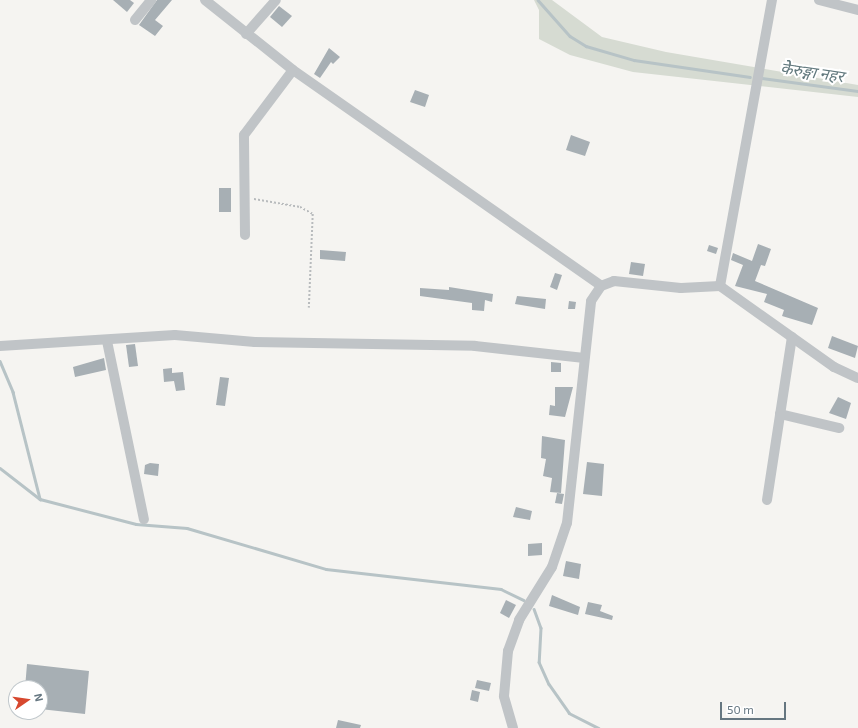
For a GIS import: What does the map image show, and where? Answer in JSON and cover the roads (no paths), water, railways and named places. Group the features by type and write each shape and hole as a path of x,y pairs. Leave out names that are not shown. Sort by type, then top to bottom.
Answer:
{"street":[{"path":"135,20 151,0"},
{"path":"205,0 293,70 600,286"},
{"path":"246,34 276,0"},
{"path":"720,286 772,0"},
{"path":"819,0 842,3 858,10"},
{"path":"245,235 244,135 293,70"},
{"path":"513,728 504,696 508,651 519,620 562,543 571,501 588,314 600,286 614,281 681,288 720,286 834,367 858,378"},
{"path":"0,346 175,336 255,342 382,342 475,346 584,358"},
{"path":"768,500 792,337"},
{"path":"107,340 144,519"},
{"path":"780,414 839,428"}],"waterway":[{"name":"केेरुङ्गा नहर","path":"538,0 570,36 586,46 634,60 750,77"},
{"name":"केेरुङ्गा नहर","path":"762,78 858,91"},
{"path":"0,361 13,392 40,499"},
{"path":"0,468 40,499 136,524 187,528 326,569 501,589 524,600"},
{"path":"534,609 541,628 539,662 549,684 569,713 598,728"}]}
